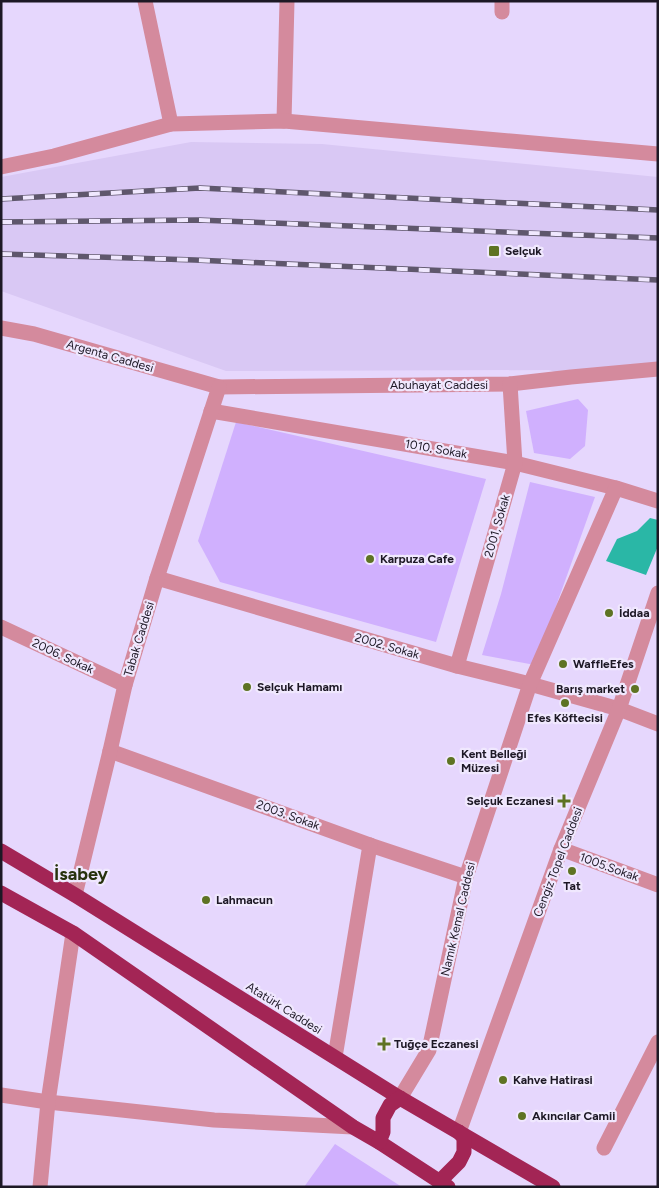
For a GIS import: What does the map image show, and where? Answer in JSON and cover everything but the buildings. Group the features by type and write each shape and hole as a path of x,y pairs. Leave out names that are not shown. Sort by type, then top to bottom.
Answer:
{"highway":[{"name":"Atatürk Caddesi","path":"1,851 75,895 400,1098 554,1187"},
{"path":"1,894 73,934 352,1127 379,1142 441,1185 459,1162 464,1152 464,1138 459,1132"},
{"path":"379,1142 383,1132 383,1118 390,1105 400,1098"}],"street":[{"path":"145,1 172,124"},
{"path":"284,122 287,1"},
{"path":"1,167 54,156 172,124 284,122 658,154"},
{"name":"Argenta Caddesi","path":"1,328 34,334 219,386"},
{"name":"Abuhayat Caddesi","path":"219,386 510,384 658,369"},
{"name":"2001, Sokak","path":"457,666 515,463 510,384"},
{"name":"Tabak Caddesi","path":"75,895 125,684 219,386"},
{"name":"1010. Sokak","path":"211,411 515,463 616,488 658,501"},
{"name":"Namık Kemal Caddesi","path":"400,1098 429,1050 466,878 530,684 616,488"},
{"name":"2002. Sokak","path":"157,578 457,666 619,709 658,724"},
{"name":"Cengiz Topel Caddesi","path":"459,1132 561,849 619,709 658,593"},
{"name":"2006. Sokak","path":"1,627 125,684"},
{"name":"2003. Sokak","path":"110,751 466,878"},
{"path":"335,1057 370,845"},
{"name":"1005.Sokak","path":"561,849 658,885"},
{"path":"40,1187 48,1102 73,934"},
{"path":"604,1148 658,1042"},
{"path":"1,1095 214,1120 352,1127"}],"shaded area":[{"path":"191,142 322,144 658,177 658,371 571,377 549,370 226,371 1,291 1,177"},
{"path":"578,399 588,410 585,446 570,459 534,453 526,411"},
{"path":"236,422 486,479 436,642 220,582 198,541"},
{"path":"530,482 595,497 535,665 482,655 501,594"},
{"path":"650,518 658,520 658,546 646,575 606,561 617,539 637,531"},
{"path":"335,1144 402,1187 304,1187"}],"railway":[{"path":"1,199 200,188 658,210"},
{"path":"1,222 198,220 658,238"},
{"path":"1,254 195,260 658,280"}],"place":[{"name":"Selçuk","path":"494,251"},
{"name":"Karpuza Cafe","path":"370,559"},
{"name":"İddaa","path":"609,613"},
{"name":"WaffleEfes","path":"563,664"},
{"name":"Selçuk Hamamı","path":"247,687"},
{"name":"Barış market","path":"635,689"},
{"name":"Efes Köftecisi","path":"565,703"},
{"name":"Kent Belleği Müzesi","path":"451,761"},
{"name":"Selçuk Eczanesi","path":"564,801"},
{"name":"Tat","path":"572,871"},
{"name":"Lahmacun","path":"206,900"},
{"name":"Tuğçe Eczanesi","path":"384,1044"},
{"name":"Kahve Hatirasi","path":"503,1080"},
{"name":"Akıncılar Camii","path":"522,1116"}],"district":[{"name":"İsabey","path":"81,874"}]}
